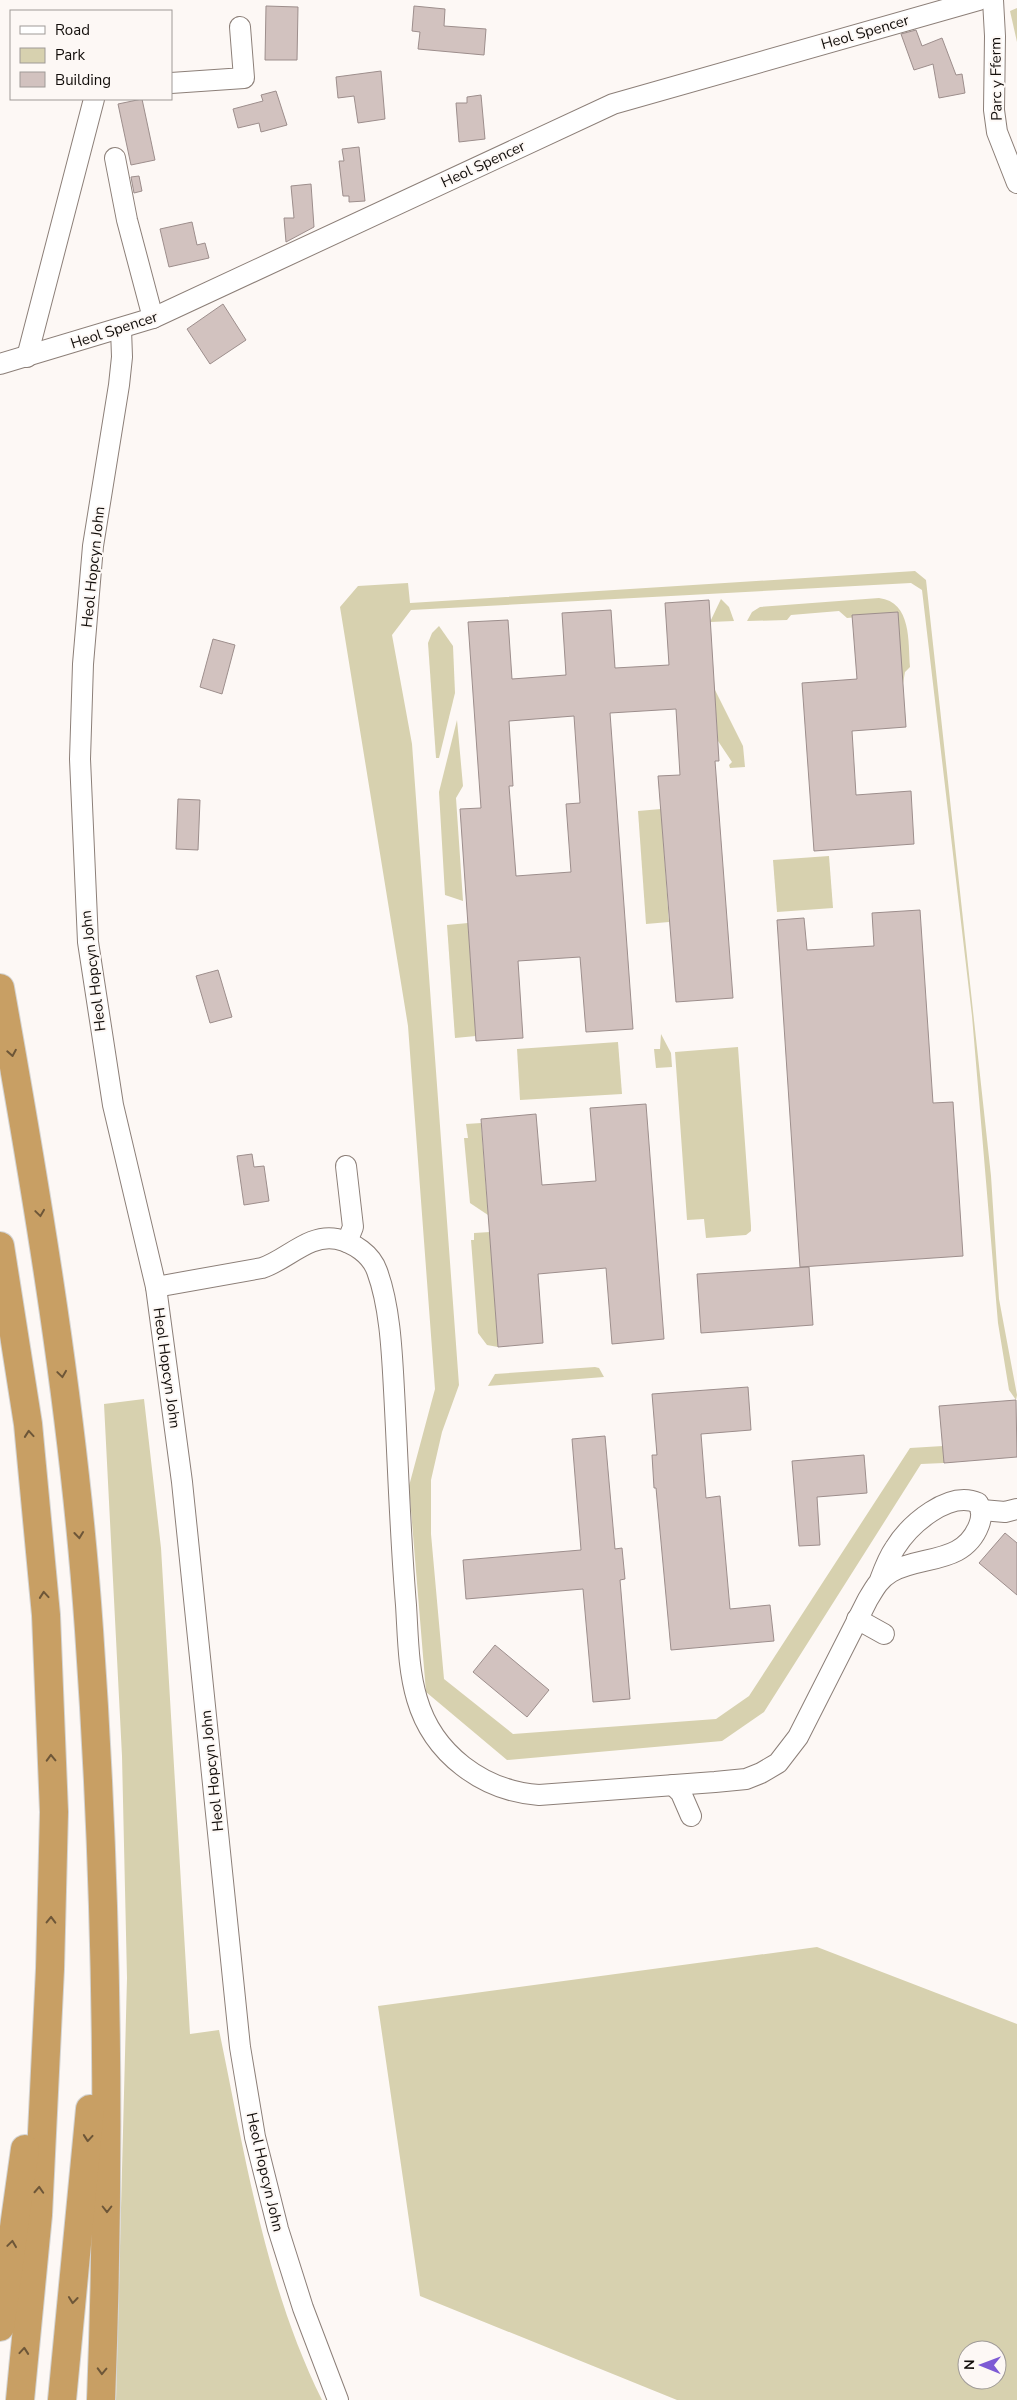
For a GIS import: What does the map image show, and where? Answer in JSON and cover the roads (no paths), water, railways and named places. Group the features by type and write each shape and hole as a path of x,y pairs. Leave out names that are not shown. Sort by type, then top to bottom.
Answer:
{"highway":[{"path":"0,988 39,1209 66,1408 89,1628 100,1862 106,2064 107,2254 101,2400"},
{"path":"0,1246 28,1424 46,1615 54,1812 50,1969 38,2215 20,2400"},
{"path":"62,2400 78,2250 97,2037 100,1862"},
{"path":"0,2327 50,1969"}],"street":[{"name":"Heol Spencer","path":"1,364 154,318 613,104 979,0"},
{"name":"Parc y Fferm","path":"993,0 995,36 994,110 997,132 1017,183"},
{"path":"172,82 244,78 240,27"},
{"path":"27,357 94,100"},
{"path":"115,158 127,220 154,318"},
{"name":"Heol Hopcyn John","path":"121,329 120,385 93,546 83,664 80,758 83,870 88,942 111,1095 156,1287 182,1482 240,2047 255,2137 286,2255 303,2308 338,2400"},
{"path":"346,1166 353,1227 347,1242"},
{"path":"156,1287 262,1268 273,1264 314,1241 337,1239 358,1247 377,1269 392,1354 411,1667 417,1700 428,1725 444,1749 462,1766 482,1780 523,1794 588,1793 746,1779 762,1773 778,1763 798,1737 857,1619 880,1580 895,1546 906,1533 926,1516 953,1501 962,1499 978,1503 982,1510 977,1530 959,1550 944,1558 900,1568 880,1580"},
{"path":"982,1510 1005,1512 1017,1509"},
{"path":"857,1619 884,1634"},
{"path":"673,1785 681,1793 691,1816"}]}
